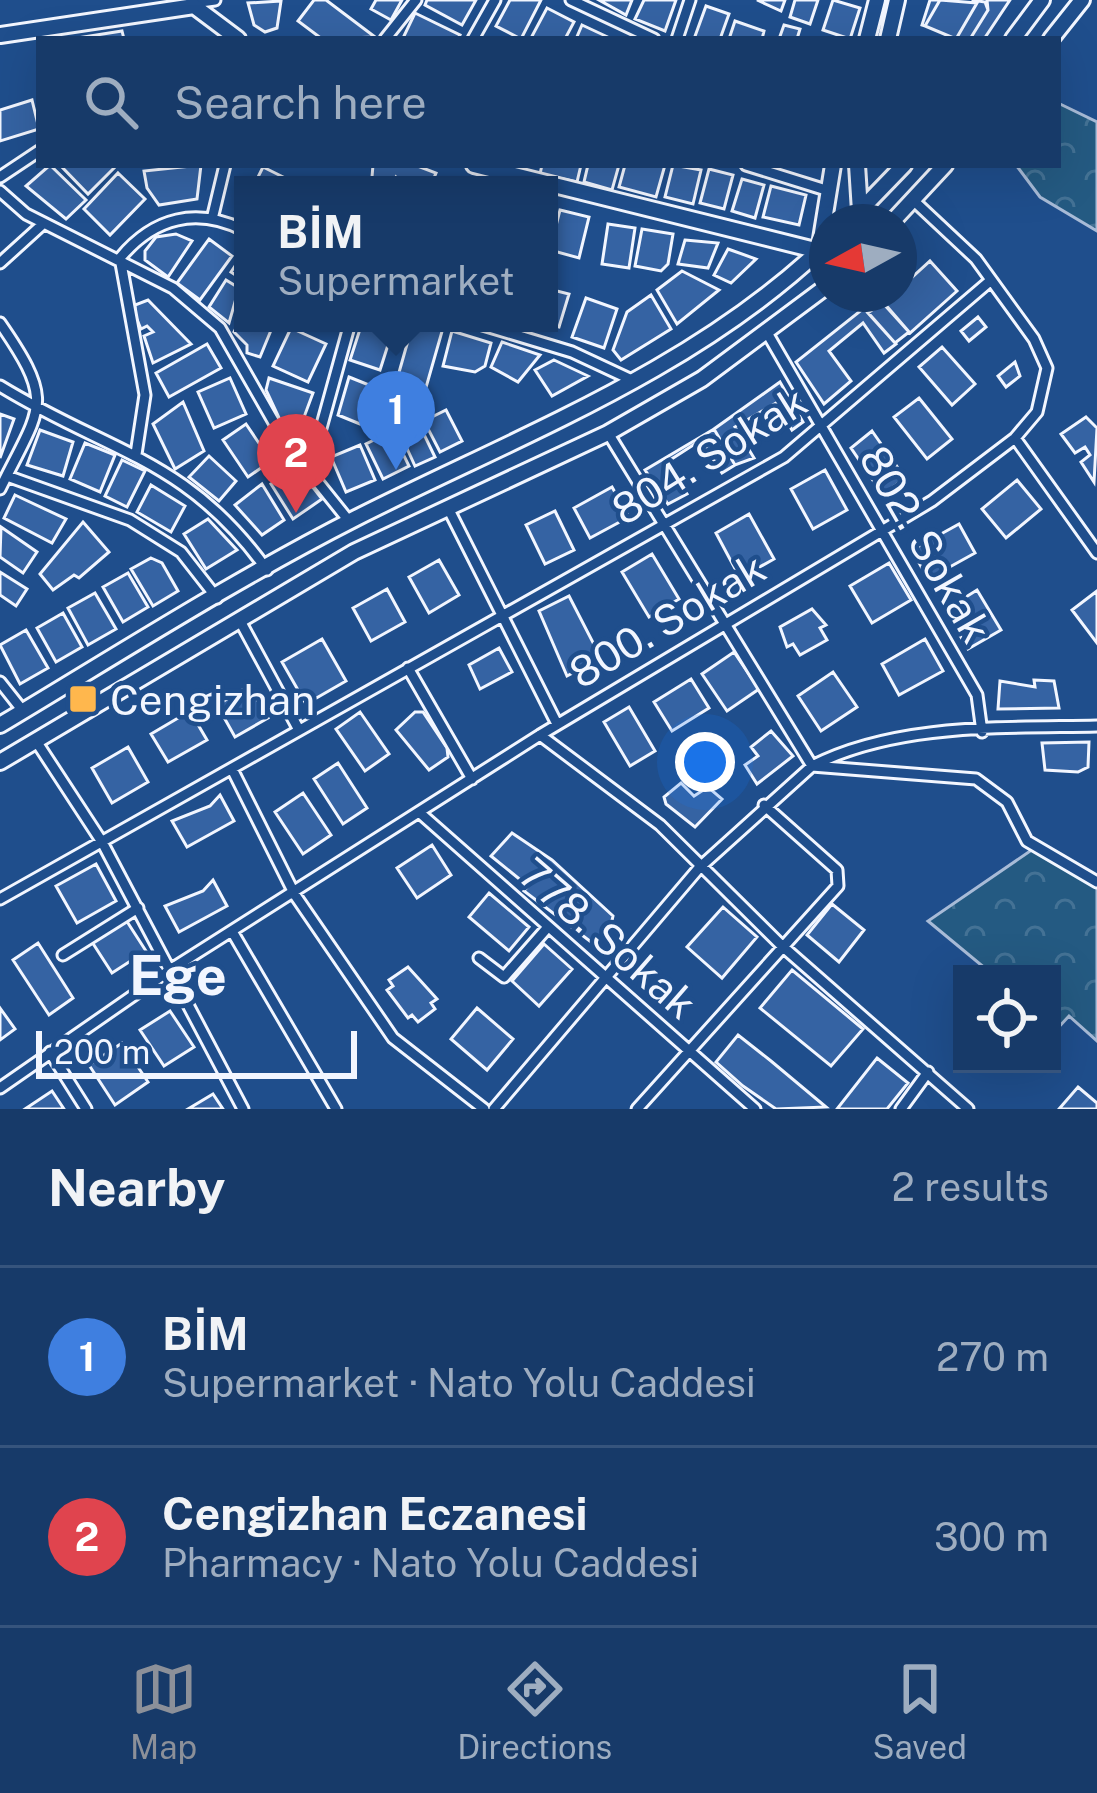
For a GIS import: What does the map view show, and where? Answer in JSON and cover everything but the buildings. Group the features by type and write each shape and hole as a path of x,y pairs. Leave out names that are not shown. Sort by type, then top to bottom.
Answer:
{"main road":[{"path":"868,36 877,0"},
{"path":"889,36 897,0"},
{"path":"1053,36 1082,0"},
{"path":"1015,36 1036,2"},
{"path":"0,35 193,3 234,36"},
{"path":"825,204 832,168"},
{"path":"855,204 857,168"},
{"path":"866,204 901,168"},
{"path":"909,204 943,168"},
{"path":"558,190 809,244"},
{"path":"0,725 349,521 635,382 717,334 809,258"},
{"path":"0,761 354,551 608,433 702,379 809,299"}],"street":[{"path":"193,3 214,0"},
{"path":"388,36 416,0"},
{"path":"475,36 495,0"},
{"path":"571,0 648,36"},
{"path":"678,36 690,0"},
{"path":"0,177 36,153"},
{"path":"213,215 224,168"},
{"path":"756,168 826,190"},
{"path":"0,191 44,223 173,288 220,328 284,440 349,521"},
{"path":"913,200 941,221 1034,339 1047,368 1037,412 1015,438 1097,553"},
{"path":"120,258 157,225 213,215 234,226"},
{"path":"0,263 44,223"},
{"path":"120,258 145,395 136,454"},
{"name":"804. Sokak","path":"0,899 784,457 990,281"},
{"path":"0,323 40,388 39,410 0,489"},
{"name":"802. Sokak","path":"766,331 976,695 982,732"},
{"path":"310,468 348,332"},
{"path":"519,332 635,382"},
{"path":"0,386 187,484 232,521 267,570"},
{"path":"608,433 812,766"},
{"name":"800. Sokak","path":"0,1088 173,968 295,895 557,724 932,501 1015,438"},
{"path":"7,476 130,520 181,552 218,598"},
{"path":"448,508 557,724"},
{"path":"239,620 299,730"},
{"path":"408,668 472,779"},
{"path":"0,682 23,711"},
{"path":"494,1109 699,868 812,766 836,754 904,735 1097,726"},
{"path":"540,735 660,825 781,945 968,1109"},
{"path":"36,741 103,842 243,1109"},
{"path":"812,766 976,778 1006,802 1027,842 1097,882"},
{"path":"232,769 295,895 393,1038 484,1109"},
{"path":"638,1109 781,945 834,895 839,878 764,805"},
{"name":"778. Sokak","path":"420,813 755,1109"},
{"path":"63,955 138,908"},
{"path":"479,958 504,976 548,927"},
{"path":"233,933 336,1109"},
{"path":"50,1052 86,1109"},
{"path":"901,1109 928,1072"}],"green space":[{"path":"1061,104 1097,122 1097,231 1040,197 1018,168 1061,168"},
{"path":"1036,847 1097,882 1097,1041 1069,1016 1061,1025 1061,965 981,965 928,921"}],"place":[{"name":"BİM","path":"396,470"},
{"name":"Cengizhan Eczanesi","path":"296,513"},
{"name":"Cengizhan","path":"83,699"}],"district":[{"name":"Ege","path":"178,975"}]}
